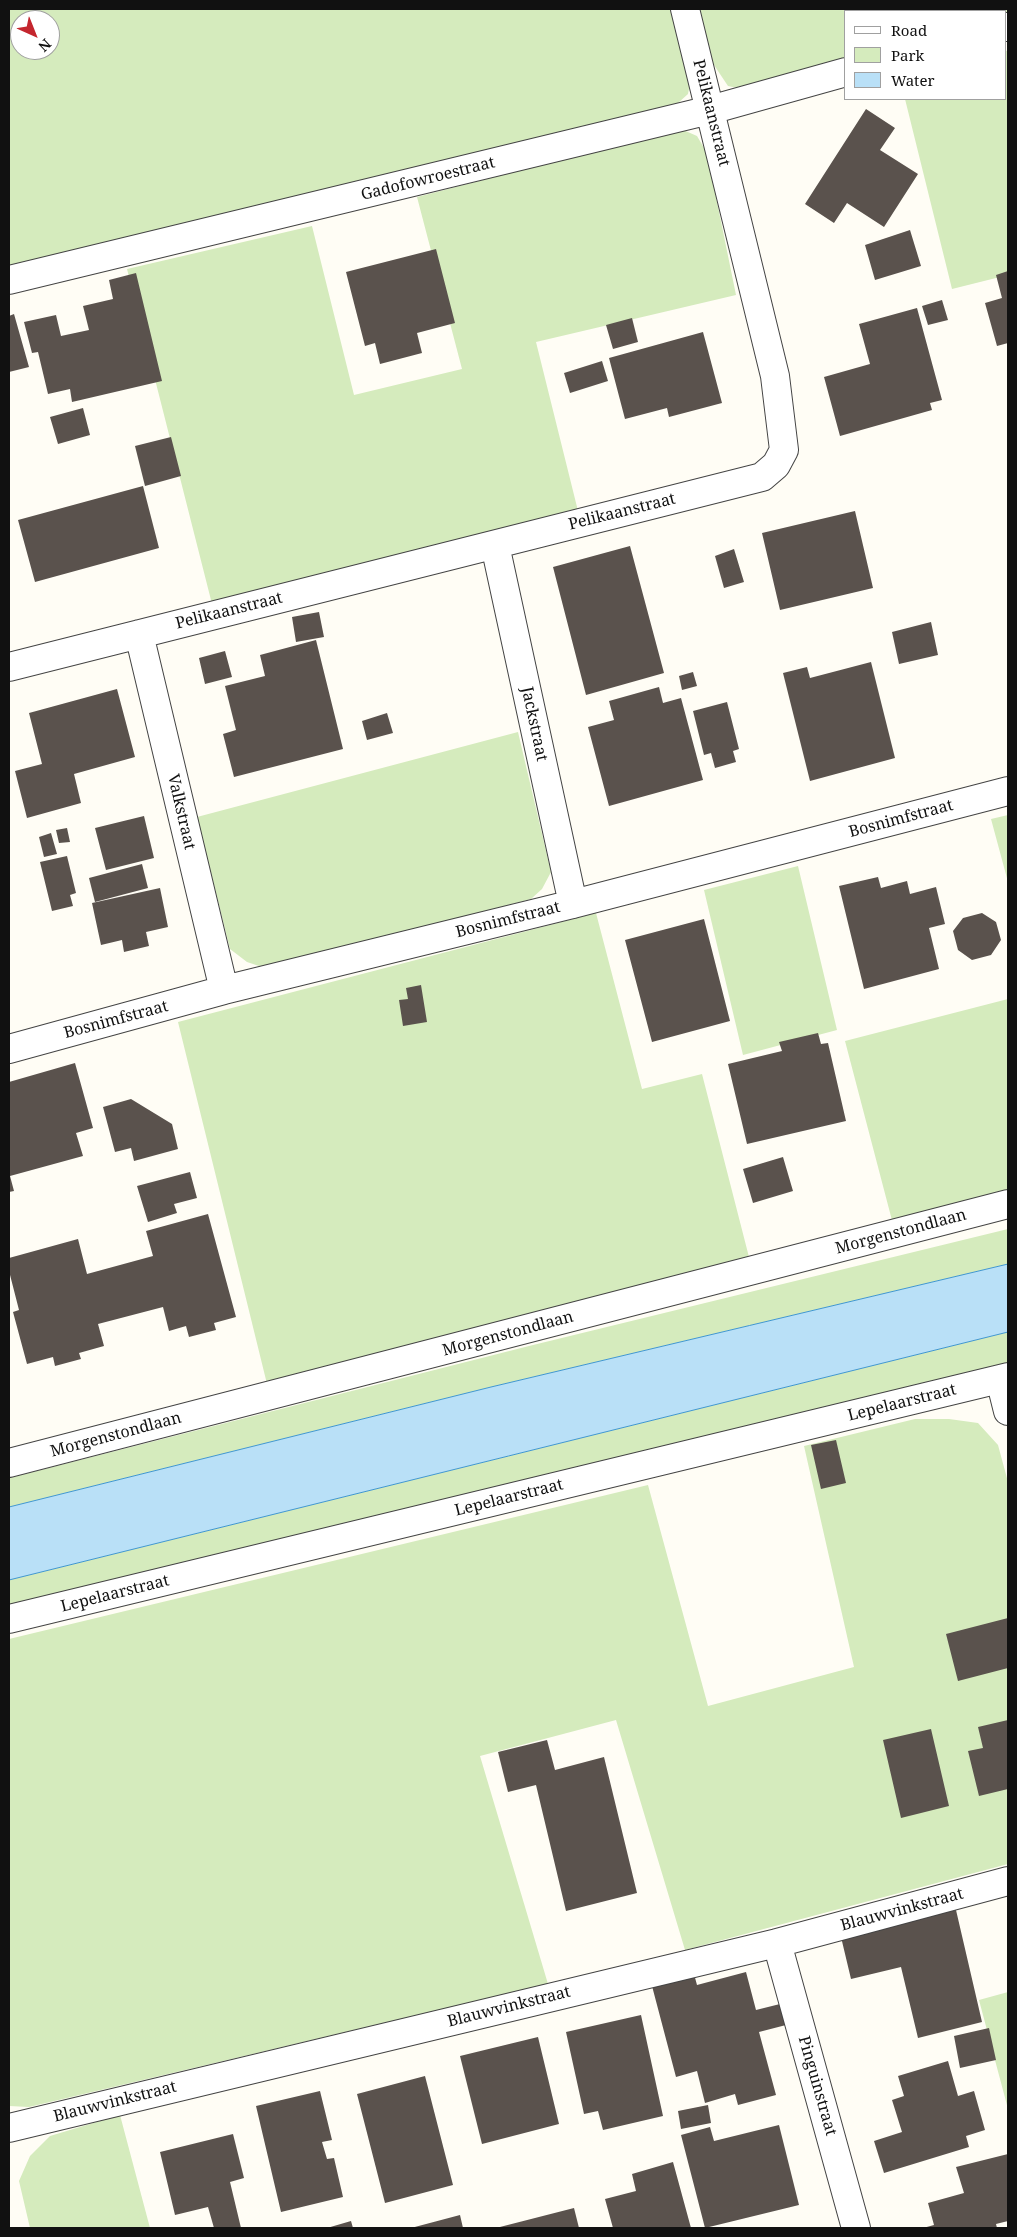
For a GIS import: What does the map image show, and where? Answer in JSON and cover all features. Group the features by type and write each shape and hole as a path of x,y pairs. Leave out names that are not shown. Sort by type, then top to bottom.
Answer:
{"street":[{"name":"Pelikaanstraat","path":"9,667 762,477 776,465 784,450 776,376 686,9"},
{"name":"Gadofowroestraat","path":"9,280 710,110 844,73"},
{"name":"Jackstraat","path":"495,545 573,904"},
{"name":"Valkstraat","path":"139,634 224,990"},
{"name":"Bosnimfstraat","path":"9,1049 224,990 573,904 1008,791"},
{"name":"Morgenstondlaan","path":"9,1463 1008,1204"},
{"path":"1004,1378 1008,1411"},
{"name":"Lepelaarstraat","path":"9,1619 1004,1378"},
{"name":"Blauwvinkstraat","path":"9,2128 777,1943 1008,1881"},
{"name":"Pinguinstraat","path":"777,1943 856,2228"}],"green space":[{"path":"9,9 674,9 691,78 688,94 678,103 663,110 9,270"},
{"path":"698,9 1008,9 1007,20 1007,10 844,10 844,63 742,89 728,86 710,59"},
{"path":"1007,50 1008,275 952,289 905,100 1007,100"},
{"path":"681,129 697,136 707,153 736,295 536,342 578,511 212,604 127,269 312,226 354,395 462,369 417,197"},
{"path":"518,732 551,872 542,889 531,899 280,965 259,966 247,962 230,949 197,817"},
{"path":"1008,815 1008,882 991,819"},
{"path":"798,866 837,1030 743,1055 704,890"},
{"path":"596,913 642,1089 702,1074 750,1261 267,1384 178,1022"},
{"path":"1008,999 1008,1199 894,1228 845,1041"},
{"path":"1008,1229 1008,1264 491,1387 9,1507 9,1478 529,1346"},
{"path":"1008,1332 1008,1364 9,1608 9,1580"},
{"path":"915,1419 949,1419 978,1423 998,1445 1008,1482 1008,1864 685,1950 616,1720 480,1756 548,1984 29,2107 9,2106 9,1639 648,1485 708,1706 854,1667 804,1446"},
{"path":"1008,1992 1008,2109 979,2000"},
{"path":"120,2115 150,2228 30,2228 19,2181 30,2156 50,2136"}],"water":[{"path":"1008,1264 1008,1332 9,1580 9,1507 491,1387"}],"building":[{"path":"866,109 895,128 880,150 918,174 884,227 847,203 834,223 805,204"},
{"path":"910,230 921,266 875,280 865,245"},
{"path":"436,249 455,323 417,333 422,353 380,364 375,343 365,346 346,272"},
{"path":"1008,271 1008,343 997,346 985,303 1002,298 996,275"},
{"path":"136,273 162,381 72,402 70,389 48,394 38,352 32,353 24,322 56,315 61,336 89,330 83,306 113,299 109,280"},
{"path":"942,300 948,320 928,325 922,306"},
{"path":"917,308 942,400 930,403 932,410 840,436 824,377 870,364 859,324"},
{"path":"14,314 29,367 9,372 9,316"},
{"path":"632,318 638,342 613,349 606,325"},
{"path":"703,332 722,403 669,417 667,408 625,419 609,358"},
{"path":"602,361 608,381 570,393 564,373"},
{"path":"83,408 90,435 58,444 50,417"},
{"path":"171,437 181,476 145,486 135,446"},
{"path":"143,486 159,548 35,582 18,520"},
{"path":"855,511 873,588 780,610 762,533"},
{"path":"630,546 664,673 586,695 553,567"},
{"path":"734,549 744,582 724,588 715,556"},
{"path":"319,612 324,637 296,642 292,617"},
{"path":"931,622 938,655 899,664 892,632"},
{"path":"316,640 343,749 234,777 223,734 236,730 225,686 265,676 260,655"},
{"path":"225,651 232,677 205,684 199,658"},
{"path":"871,662 895,758 810,781 783,673 807,667 810,678"},
{"path":"693,672 697,686 682,690 679,676"},
{"path":"659,687 663,703 681,698 703,780 609,806 588,727 614,720 609,701"},
{"path":"117,689 135,757 74,774 81,803 27,818 15,771 42,764 29,713"},
{"path":"727,702 739,749 733,751 736,762 715,768 711,753 704,755 693,711"},
{"path":"387,713 393,733 367,740 362,721"},
{"path":"144,816 154,858 106,870 95,828"},
{"path":"67,828 70,842 59,843 56,830"},
{"path":"51,833 57,854 44,857 39,837"},
{"path":"67,856 76,893 70,895 73,906 52,911 40,862"},
{"path":"142,864 148,888 95,902 89,878"},
{"path":"878,877 881,888 907,881 910,894 936,887 945,924 929,928 939,969 864,989 839,886"},
{"path":"160,888 168,927 146,932 149,946 124,952 122,940 101,945 92,903"},
{"path":"982,913 996,922 1001,940 991,955 972,960 958,950 953,931 963,918"},
{"path":"704,919 730,1021 652,1042 625,940"},
{"path":"421,985 427,1022 403,1026 399,1000 408,999 406,988"},
{"path":"818,1033 821,1044 828,1043 846,1121 747,1144 728,1064 782,1051 779,1042"},
{"path":"75,1063 93,1128 76,1133 83,1156 10,1176 14,1191 9,1192 9,1082"},
{"path":"131,1099 172,1124 178,1149 134,1161 131,1148 115,1152 103,1107"},
{"path":"783,1157 793,1191 753,1203 743,1169"},
{"path":"190,1172 197,1198 174,1204 177,1213 148,1222 137,1186"},
{"path":"208,1214 236,1317 214,1323 216,1330 189,1337 186,1326 169,1331 163,1307 98,1324 104,1346 79,1353 81,1359 55,1366 53,1357 27,1364 13,1312 19,1310 9,1271 9,1258 78,1239 87,1274 153,1256 146,1231"},
{"path":"836,1440 846,1483 821,1489 811,1445"},
{"path":"1008,1618 1008,1668 958,1681 946,1634"},
{"path":"1008,1720 1008,1789 979,1796 968,1751 983,1748 978,1727"},
{"path":"931,1729 949,1806 901,1818 883,1740"},
{"path":"547,1740 555,1770 604,1757 637,1893 566,1911 536,1785 508,1792 498,1752"},
{"path":"956,1910 982,2022 918,2038 901,1967 851,1979 841,1937"},
{"path":"746,1972 756,2010 780,2004 786,2025 759,2032 776,2095 738,2105 735,2094 705,2103 697,2071 676,2077 652,1986 694,1974 697,1985"},
{"path":"641,2015 663,2116 603,2130 598,2111 584,2114 566,2032"},
{"path":"989,2028 996,2060 960,2068 954,2036"},
{"path":"538,2037 559,2124 482,2144 460,2056"},
{"path":"948,2061 958,2096 974,2091 985,2130 966,2136 969,2147 884,2173 874,2141 902,2132 892,2100 904,2096 898,2076"},
{"path":"425,2076 453,2185 385,2203 357,2094"},
{"path":"320,2091 332,2140 322,2142 327,2159 334,2158 343,2197 281,2212 256,2106"},
{"path":"708,2105 711,2123 681,2129 678,2111"},
{"path":"779,2125 799,2205 705,2228 681,2135 710,2127 714,2141"},
{"path":"233,2134 244,2178 230,2182 241,2228 214,2228 208,2207 175,2215 160,2152"},
{"path":"1008,2154 1008,2221 996,2224 997,2228 923,2228 934,2225 928,2203 964,2193 956,2167"},
{"path":"673,2162 691,2228 613,2228 605,2199 636,2191 632,2174"},
{"path":"574,2208 579,2228 496,2228"},
{"path":"460,2215 463,2228 411,2228"},
{"path":"351,2221 353,2228 327,2228"}]}
